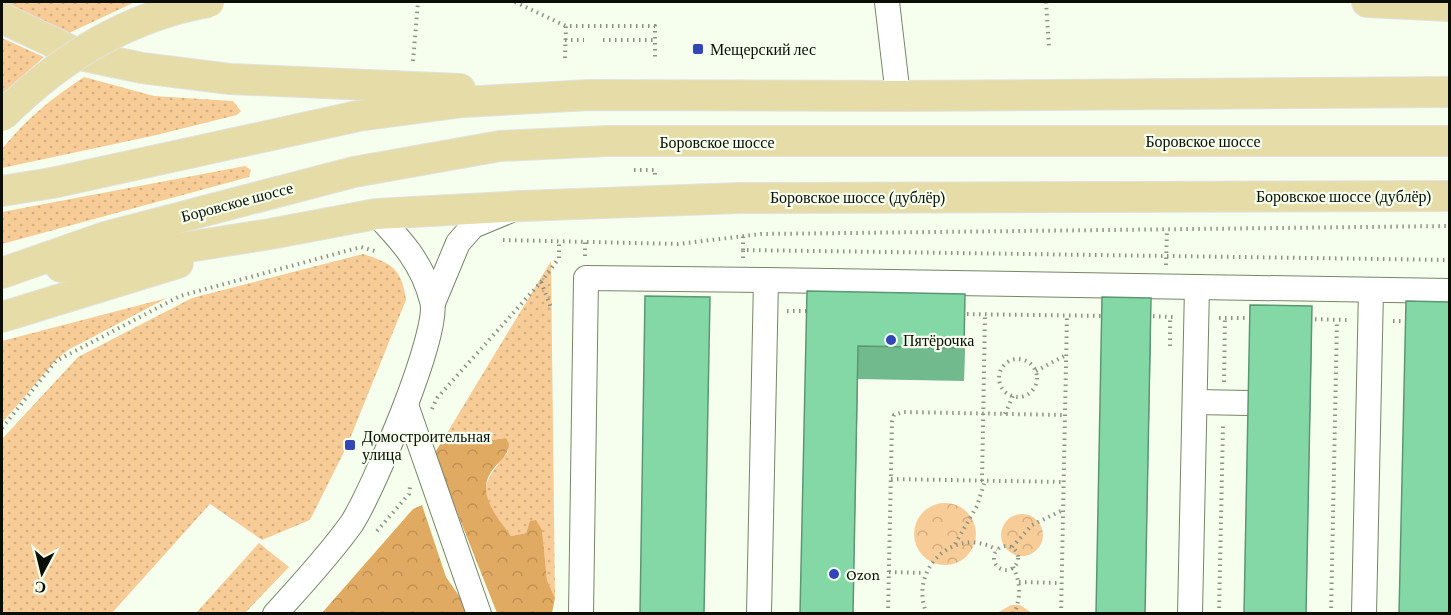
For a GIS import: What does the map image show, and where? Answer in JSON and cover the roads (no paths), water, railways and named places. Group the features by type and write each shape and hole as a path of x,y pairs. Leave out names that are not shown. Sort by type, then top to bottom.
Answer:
{"main road":[{"path":"2,116 43,77 108,36 168,11 209,2"},
{"path":"1367,2 1449,6"},
{"path":"2,18 80,55 142,68 230,79 589,95 898,96 1449,92"},
{"path":"2,191 52,183 358,117 463,102 589,95"},
{"name":"Боровское шоссе","path":"2,275 105,237 354,172 500,146 608,141 1449,141"},
{"name":"Боровское шоссе (дублёр)","path":"270,234 376,214 718,198 1449,196"},
{"path":"2,275 270,234"},
{"path":"2,317 270,234"}],"street":[{"path":"887,2 898,96"},
{"path":"275,614 352,522 384,458 406,405 426,341 433,303 459,243 473,226 522,206"},
{"path":"376,214 409,248 433,303"},
{"path":"581,614 586,278 1449,291"},
{"path":"754,280 759,614"},
{"path":"1190,614 1197,287"},
{"path":"1364,614 1371,290"},
{"path":"1194,402 1249,403"},
{"path":"406,405 479,614"}],"place":[{"name":"Мещерский лес","path":"698,49"},
{"name":"Пятёрочка","path":"891,340"},
{"name":"Домостроительная улица","path":"350,445"},
{"name":"Ozon","path":"834,574"}]}
